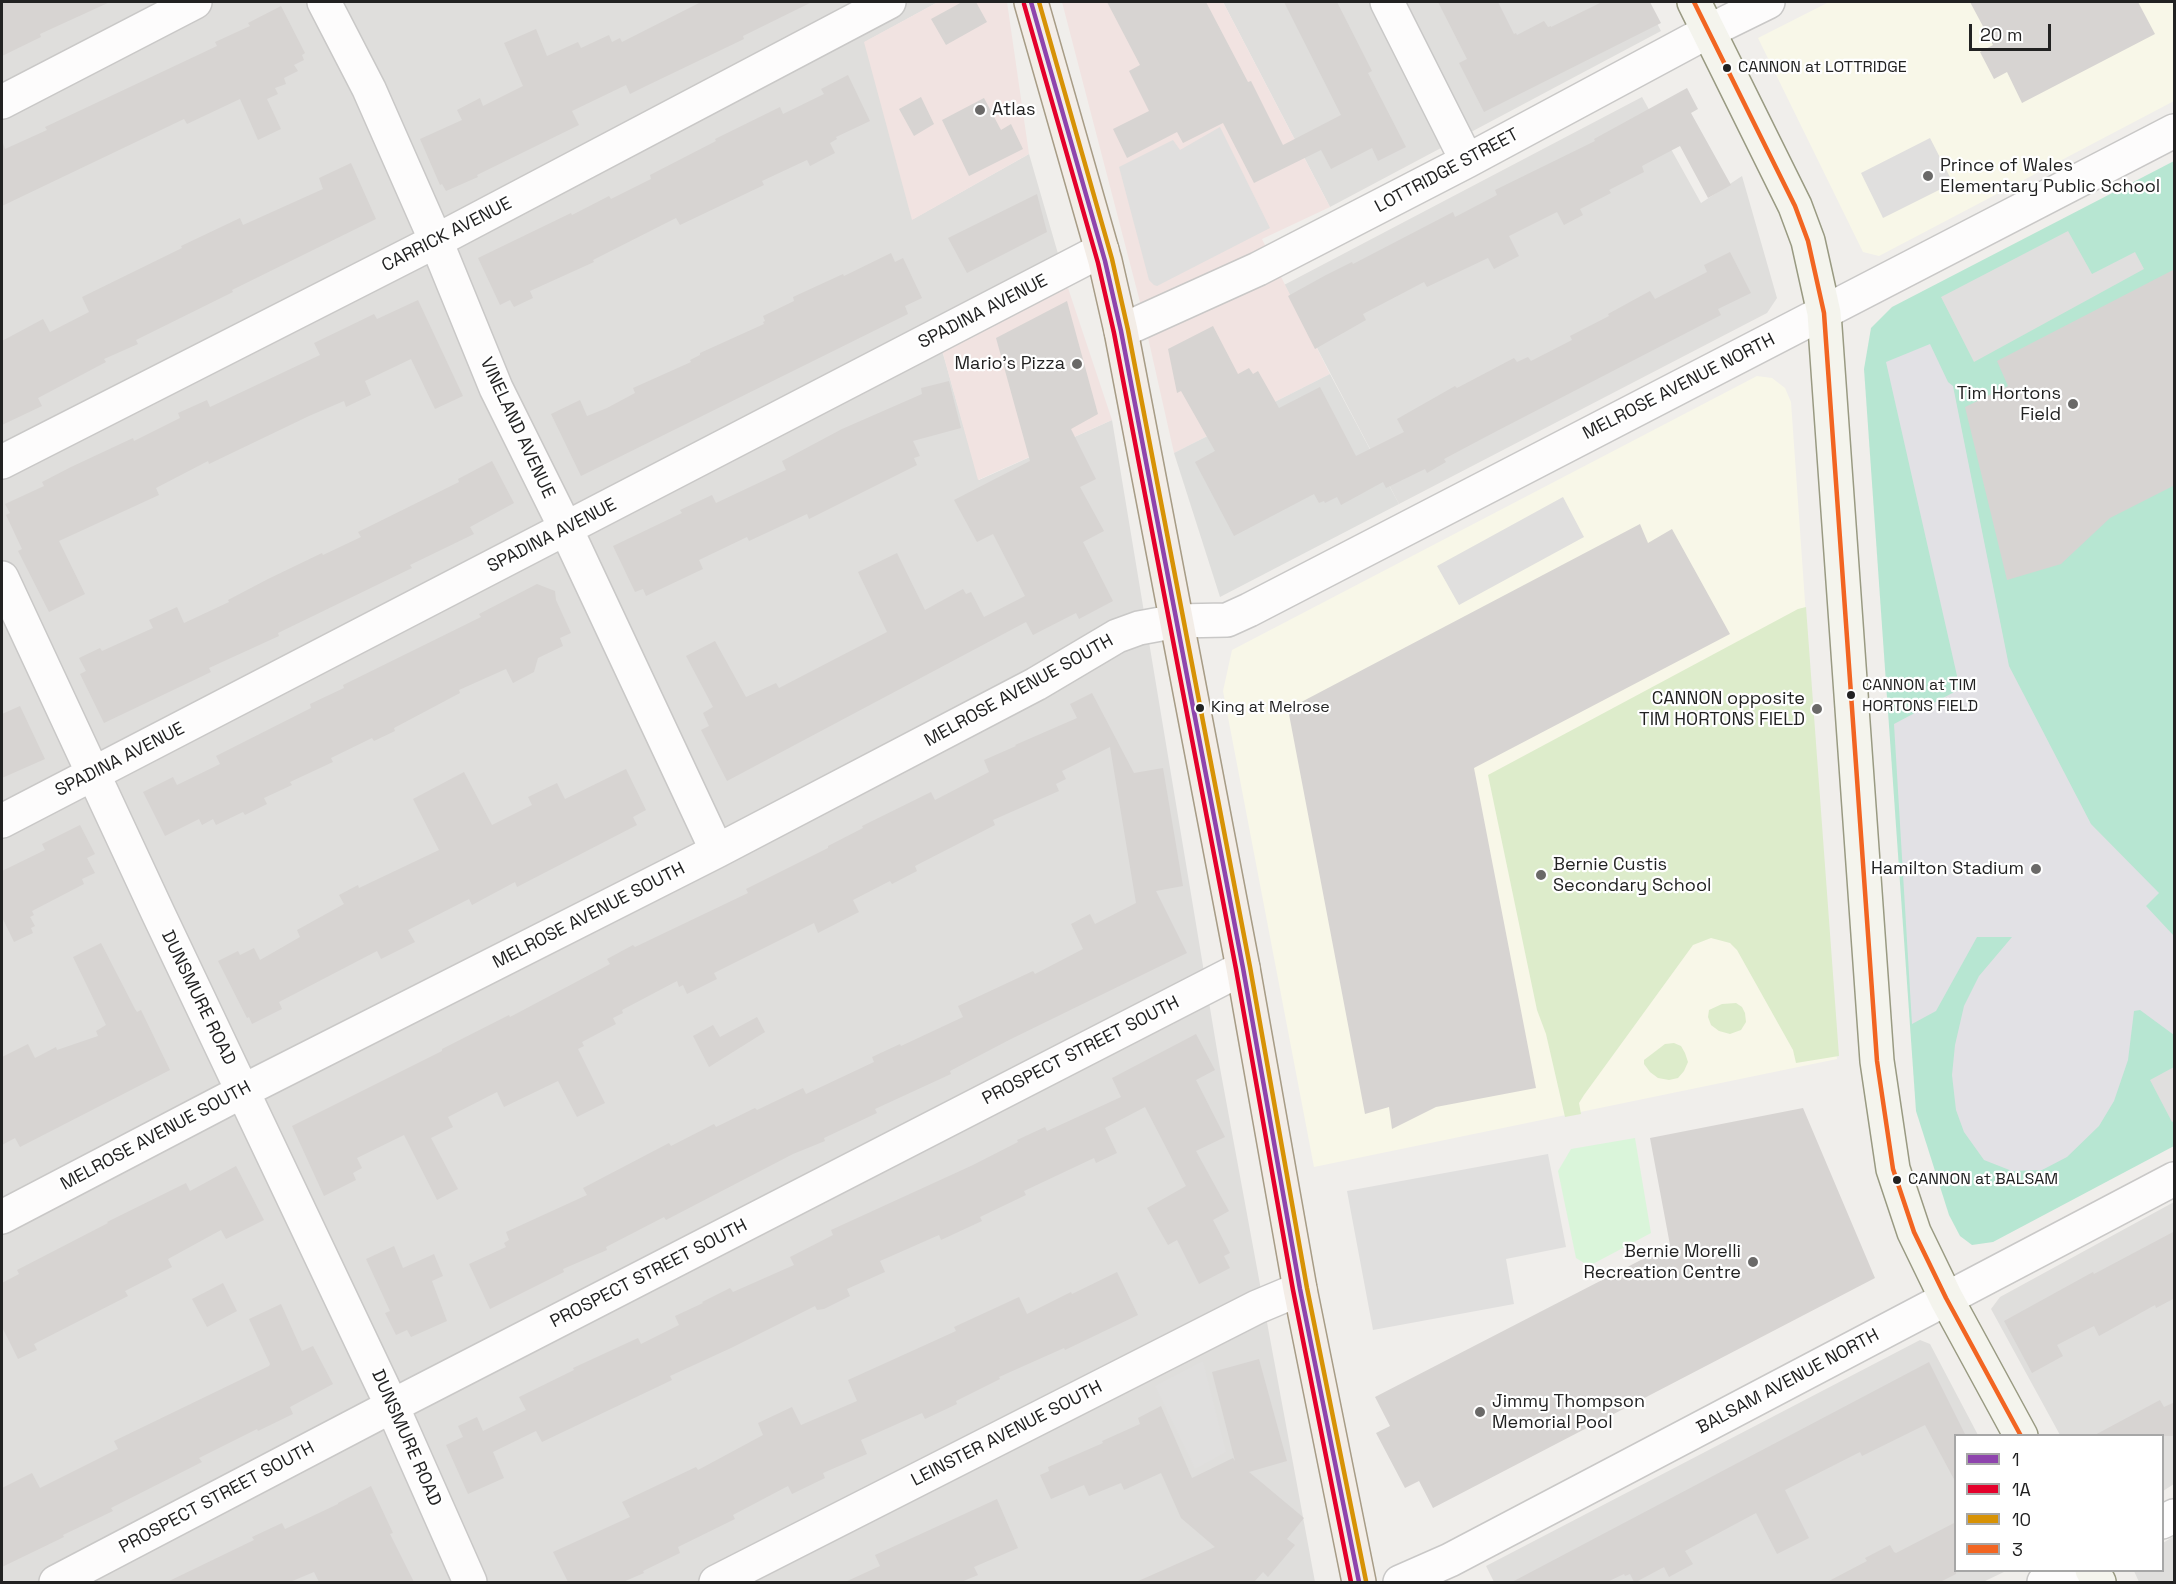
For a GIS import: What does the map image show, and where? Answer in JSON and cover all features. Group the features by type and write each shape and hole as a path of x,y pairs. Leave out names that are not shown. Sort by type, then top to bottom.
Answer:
{"main road":[{"path":"1031,2 1102,250 1121,332 1243,968 1300,1288 1359,1582"},
{"path":"1694,2 1795,206 1808,241 1824,313 1877,1062 1893,1168 1914,1232 1946,1298 2020,1434"}],"street":[{"path":"2,102 195,2"},
{"name":"VINELAND AVENUE","path":"324,2 369,89 436,241 496,388 566,529 717,851"},
{"name":"CARRICK AVENUE","path":"2,462 436,241 889,2"},
{"path":"1387,2 1467,161"},
{"name":"LOTTRIDGE STREET","path":"1121,332 1258,269 1768,2"},
{"name":"MELROSE AVENUE NORTH","path":"1177,621 1227,620 1249,610 2175,131"},
{"name":"SPADINA AVENUE","path":"2,821 1102,250"},
{"name":"DUNSMURE ROAD","path":"2,578 392,1406 470,1582"},
{"name":"MELROSE AVENUE SOUTH","path":"2,1217 243,1091 717,851 1036,684 1118,636 1139,628 1177,621"},
{"name":"PROSPECT STREET SOUTH","path":"56,1582 392,1406 1243,968"},
{"name":"BALSAM AVENUE NORTH","path":"1400,1582 1450,1560 2175,1179"},
{"name":"LEINSTER AVENUE SOUTH","path":"716,1582 1257,1307 1300,1288"},
{"path":"2044,1582 2063,1572"}],"shaded area":[{"path":"2,2 938,2 865,42 913,219 1029,154 1068,288 942,350 979,480 1112,420 1220,1068 1315,1582 2,1582"},
{"path":"938,2 1007,2 1029,154 912,220 864,42"},
{"path":"1062,2 1223,2 1330,207 1262,239 1330,374 1174,453 1140,302"},
{"path":"1223,2 1646,2 1661,31 1330,207"},
{"name":"Prince of Wales Elementary Public School","path":"1829,2 2174,2 2174,101 1879,256 1863,252 1758,38"},
{"path":"1642,97 1701,203 1742,176 1777,298 1767,313 1399,504 1284,285"},
{"path":"1220,127 1270,228 1157,286 1154,285 1149,280 1119,167 1173,140 1180,150"},
{"path":"1930,138 1953,183 1883,218 1861,173"},
{"path":"2068,231 2092,274 2135,252 2144,269 1974,362 1941,297"},
{"path":"1068,288 1112,420 978,480 942,350"},
{"path":"1930,344 1948,382 1953,386 2009,666 2091,824 2159,893 2146,906 2174,936 2174,1035 2140,1010 2134,1011 2128,1060 2114,1101 2099,1126 2067,1157 2042,1170 2012,1171 1984,1160 1964,1132 1956,1110 1952,1075 1955,1045 1964,1006 1979,976 2012,937 1977,937 1936,1011 1912,1024 1894,724 1960,689 1886,362"},
{"path":"1330,374 1399,504 1220,597 1174,453"},
{"name":"Bernie Custis Secondary School","path":"1757,376 1772,378 1785,388 1791,402 1837,1059 1314,1167 1223,691 1232,650"},
{"path":"1563,497 1584,537 1459,605 1437,566"},
{"path":"2174,1067 2174,1121 2172,1122 2150,1080"},
{"path":"1548,1154 1566,1247 1506,1259 1514,1304 1373,1330 1347,1191"},
{"path":"2174,1202 2174,1484 2164,1490 2164,1434 2059,1434 1991,1309 2000,1297"},
{"path":"1920,1340 1930,1344 1977,1434 1954,1434 1954,1572 2004,1572 1983,1582 1494,1582 1486,1566"},
{"path":"1203,1361 1226,1452 1195,1469 1155,1386"},
{"path":"2174,1536 2174,1582 2139,1582 2134,1572 2164,1572 2164,1542"}],"green space":[{"name":"Hamilton Stadium","path":"2174,161 2174,1146 1993,1242 1972,1245 1960,1236 1949,1215 1916,1111 1864,369 1871,328 1892,307"},
{"path":"1806,607 1839,1056 1796,1063 1793,1050 1737,950 1730,943 1711,938 1693,945 1584,1095 1579,1103 1581,1114 1565,1117 1546,1034 1537,1010 1488,775 1798,609"},
{"path":"1736,1003 1745,1013 1746,1022 1741,1030 1730,1034 1719,1031 1711,1025 1708,1017 1709,1010 1722,1004"},
{"path":"1674,1043 1681,1046 1685,1053 1688,1062 1684,1071 1678,1078 1669,1080 1658,1078 1650,1072 1644,1060 1665,1044"},
{"path":"1635,1138 1651,1233 1589,1266 1576,1258 1558,1171 1571,1149"}],"building":[{"path":"2,2 110,2 40,34 41,37 2,56"},
{"path":"701,2 812,2 743,36 744,39 630,94 626,85 572,111 579,125 477,175 478,177 446,191 442,184 440,185 420,139 462,120 457,110 480,98 483,106 523,86 504,43 536,29 547,56 578,42 581,48 609,35 612,42 620,38 622,42"},
{"path":"962,2 976,2 987,22 946,45 931,19"},
{"path":"1107,2 1206,2 1248,82 1251,81 1283,145 1341,115 1284,2 1337,2 1372,71 1368,73 1406,147 1378,161 1372,148 1331,169 1321,150 1254,183 1223,123 1183,143 1177,132 1127,158 1113,129 1149,111 1129,71 1140,65"},
{"path":"1438,2 1498,2 1514,34 1517,35 1544,21 1548,27 1551,27 1602,2 1650,2 1661,23 1484,112 1459,63 1467,59"},
{"path":"1970,2 2138,2 2155,34 2022,103 2007,72 1994,79 1980,52 1993,45"},
{"path":"281,6 305,53 302,55 304,60 294,65 298,71 284,78 286,84 275,88 278,94 267,99 281,129 258,140 240,99 187,124 184,119 2,206 2,140 5,149 47,130 45,127 217,46 215,42 250,26 248,23"},
{"path":"848,75 870,121 836,137 837,139 830,143 835,153 810,166 807,160 762,181 764,185 680,225 676,218 593,260 594,262 530,291 533,298 514,307 510,300 500,305 478,258 571,213 572,215 609,196 611,199 651,179 650,175 780,107 783,114 824,94 821,89"},
{"path":"1687,88 1698,109 1691,113 1731,185 1708,198 1680,146 1642,166 1644,172 1609,190 1611,193 1580,209 1583,215 1564,225 1557,212 1509,236 1519,256 1494,269 1488,258 1427,287 1424,282 1363,314 1366,320 1315,349 1288,296 1453,212 1455,217 1497,195 1495,190 1595,141 1594,139"},
{"path":"921,97 934,124 914,136 899,109"},
{"path":"984,98 1001,130 1011,124 1023,149 969,176 942,120"},
{"path":"351,163 376,219 136,340 138,344 104,359 106,362 38,398 42,406 2,425 2,341 43,319 50,332 89,312 82,297 240,218 243,225 323,189 319,178"},
{"path":"1037,194 1047,232 967,273 948,238"},
{"path":"1730,252 1751,293 1718,309 1721,315 1444,459 1446,462 1427,473 1425,469 1386,488 1383,482 1341,505 1337,497 1325,503 1324,501 1319,503 1314,494 1234,536 1195,462 1215,451 1181,391 1177,393 1168,349 1213,326 1238,374 1249,368 1253,374 1258,371 1279,408 1320,387 1356,456 1404,432 1397,419 1455,386 1457,388 1514,358 1517,362 1528,357 1531,361 1572,340 1570,336 1650,291 1655,299 1707,272 1704,265"},
{"path":"891,253 895,262 903,258 922,298 905,306 908,314 581,476 551,414 580,400 587,416 607,408 635,393 633,388 691,362 690,360 700,353 764,324 763,316 794,301 793,297"},
{"name":"Tim Hortons Field","path":"2175,269 2175,485 2110,518 2061,564 2007,580 1965,407 2008,386 1997,361"},
{"path":"418,300 463,396 435,409 411,359 365,381 371,395 346,407 344,401 309,416 209,464 208,461 156,488 159,495 59,541 85,594 49,612 18,551 22,549 6,515 10,513 5,504 44,486 42,482 71,467 133,438 134,441 180,418 178,413 207,400 210,407 320,355 314,343 374,314 377,319"},
{"path":"1067,301 1098,414 1071,429 1096,479 1080,487 1104,531 1083,542 1113,601 1079,619 1076,613 1033,635 1026,622 727,781 701,730 709,726 703,713 713,707 686,656 715,641 746,697 776,683 779,688 887,632 858,572 897,553 925,610 963,589 966,594 971,592 984,617 1025,596 993,534 977,542 954,500 1030,461 996,338"},
{"path":"949,381 961,428 913,441 920,456 914,458 917,465 809,519 807,514 749,541 747,537 699,560 703,569 646,596 643,589 635,592 613,546 682,513 680,510 712,495 716,503 786,470 782,461 842,429 922,394 921,388"},
{"path":"492,461 514,503 470,527 474,534 410,565 412,568 278,633 279,636 209,668 211,672 104,723 80,674 86,671 79,658 100,648 102,651 153,628 149,620 177,607 184,623 229,602 228,600 268,579 361,537 358,532 459,482 458,479"},
{"path":"1640,524 1648,543 1672,529 1730,634 1474,768 1536,1088 1436,1107 1392,1129 1389,1107 1365,1114 1288,709"},
{"path":"537,584 555,591 556,600 571,633 560,638 563,646 538,658 534,672 513,683 506,669 459,690 460,693 394,728 395,731 374,741 372,738 331,758 333,762 290,782 292,785 264,798 267,804 245,815 243,812 216,825 213,819 202,825 199,819 165,836 143,792 173,777 177,785 220,764 216,756 311,708 310,704 344,688 343,685 481,617 479,614"},
{"path":"1092,693 1134,773 1163,768 1183,886 1156,891 1187,953 1009,1040 950,1071 951,1074 875,1109 877,1113 824,1138 825,1141 793,1154 666,1220 664,1217 606,1247 607,1250 563,1269 564,1272 490,1309 469,1264 506,1247 504,1243 509,1240 506,1232 587,1195 583,1188 669,1143 671,1146 714,1124 716,1127 803,1088 806,1094 874,1062 872,1057 963,1017 958,1006 1033,971 1035,974 1083,949 1071,924 1090,914 1095,924 1136,903 1110,747 1062,771 1066,779 1056,784 1059,791 993,820 995,825 915,866 917,871 892,884 890,881 853,900 859,912 818,933 814,923 714,973 717,979 687,994 683,985 679,987 677,981 622,1010 623,1013 613,1018 616,1024 582,1042 584,1046 578,1049 605,1103 577,1117 558,1081 504,1107 497,1092 448,1117 453,1127 431,1138 458,1189 437,1200 404,1135 357,1158 362,1168 353,1173 356,1180 324,1196 292,1126 509,1015 510,1017 610,964 607,959 633,945 635,947 748,893 746,889 828,848 863,828 862,826 931,792 935,800 989,772 984,760 1077,718 1070,704"},
{"path":"20,706 45,759 2,778 2,714"},
{"path":"626,769 646,810 633,817 637,825 517,887 515,882 472,905 469,899 408,930 415,942 381,959 377,951 279,1002 282,1009 252,1024 249,1017 247,1018 218,961 238,951 240,955 254,948 260,960 300,937 297,930 344,904 339,895 358,885 359,888 439,850 413,799 464,772 492,825 532,805 528,797 557,783 565,799"},
{"path":"80,825 95,854 87,858 95,873 82,879 84,884 32,911 34,915 30,917 35,926 31,928 33,933 14,942 2,917 2,871 45,850 42,844"},
{"path":"101,943 135,1009 137,1012 141,1010 170,1070 20,1147 15,1138 2,1145 2,1057 28,1044 35,1058 56,1047 57,1050 98,1036 96,1031 106,1025 73,957"},
{"path":"757,1017 765,1032 709,1067 693,1036 713,1025 720,1037"},
{"path":"1196,1034 1215,1070 1196,1080 1225,1137 1196,1151 1229,1211 1213,1220 1230,1253 1224,1256 1230,1268 1199,1284 1177,1240 1168,1245 1147,1208 1186,1186 1145,1107 1105,1128 1117,1153 1096,1163 1094,1158 1024,1191 1026,1195 980,1217 982,1221 941,1240 939,1235 880,1261 885,1272 847,1289 850,1296 824,1309 817,1310 815,1306 670,1376 672,1380 542,1442 536,1431 493,1452 504,1478 468,1494 446,1445 463,1437 458,1426 477,1417 483,1431 526,1410 519,1397 574,1370 573,1368 638,1338 641,1344 679,1325 675,1316 730,1288 733,1292 794,1265 790,1257 833,1235 831,1230 973,1165 1045,1127 1047,1131 1121,1097 1112,1078"},
{"name":"Bernie Morelli Recreation Centre","path":"1803,1108 1875,1278 1433,1508 1419,1481 1405,1488 1376,1433 1390,1426 1375,1397 1670,1245 1650,1138"},
{"path":"236,1166 264,1220 226,1239 221,1230 168,1259 172,1267 125,1291 128,1296 34,1344 37,1350 18,1359 2,1327 2,1283 19,1274 17,1270 107,1222 186,1183 190,1191"},
{"path":"2175,1231 2175,1298 2156,1308 2155,1305 2099,1336 2094,1326 2057,1345 2063,1356 2032,1373 2004,1321 2093,1272 2094,1274"},
{"path":"394,1246 403,1268 434,1254 443,1276 432,1281 447,1321 411,1337 407,1330 396,1335 385,1313 390,1311 366,1259"},
{"path":"1117,1272 1138,1315 1065,1350 1064,1348 999,1377 1000,1379 956,1401 957,1404 925,1419 922,1413 861,1440 867,1454 823,1473 825,1478 792,1494 788,1486 733,1515 735,1519 678,1547 680,1553 643,1571 644,1573 623,1582 568,1582 553,1552 630,1517 622,1502 696,1467 698,1470 763,1435 758,1423 792,1407 801,1425 857,1401 848,1380 956,1331 954,1327 1019,1297 1027,1314"},
{"path":"223,1283 237,1311 207,1327 192,1299"},
{"path":"281,1304 302,1351 313,1346 333,1384 290,1407 293,1414 199,1458 202,1462 111,1508 113,1511 63,1535 64,1537 2,1567 2,1488 32,1473 40,1488 118,1449 114,1441 269,1366 249,1319"},
{"path":"1259,1359 1287,1461 1249,1472 1304,1518 1287,1539 1295,1545 1268,1577 1263,1572 1254,1582 1136,1582 1215,1547 1181,1518 1161,1473 1124,1490 1121,1483 1089,1496 1084,1485 1051,1499 1040,1475 1049,1471 1048,1467 1140,1424 1138,1418 1161,1406 1192,1478 1233,1458 1235,1461 1212,1372"},
{"path":"1929,1362 1965,1434 1954,1434 1954,1479 1925,1425 1862,1456 1860,1452 1785,1490 1809,1538 1777,1554 1756,1513 1685,1551 1693,1564 1669,1577 1664,1567 1636,1582 1630,1574 1625,1576 1624,1574 1607,1582 1512,1582"},
{"path":"2160,1400 2164,1407 2175,1402 2175,1436 2097,1434"},
{"path":"371,1486 393,1533 390,1534 414,1582 319,1582 314,1572 290,1582 167,1582 254,1540 252,1537 282,1523 285,1529"},
{"path":"997,1499 1018,1548 974,1567 978,1575 961,1582 845,1582 880,1566 875,1555"},
{"path":"1954,1523 1954,1572 1956,1574 1940,1582 1827,1582 1867,1561 1865,1558 1890,1545 1896,1553"}],"transit line":[{"name":"1","path":"1031,2 1105,261 1121,331 1243,968 1300,1289 1359,1582"},
{"name":"10","path":"1039,2 1112,259 1128,330 1250,967 1307,1288 1366,1581"},
{"name":"3","path":"1694,2 1795,206 1808,241 1824,313 1877,1061 1893,1169 1914,1232 1946,1298 2020,1434"},
{"name":"1A","path":"1024,4 1098,263 1114,333 1236,969 1293,1290 1351,1582"}],"place":[{"name":"CANNON at LOTTRIDGE","path":"1727,68"},
{"name":"Atlas","path":"980,110"},
{"name":"Prince of Wales Elementary Public School","path":"1928,176"},
{"name":"Mario's Pizza","path":"1077,364"},
{"name":"Tim Hortons Field","path":"2073,404"},
{"name":"CANNON at TIM HORTONS FIELD","path":"1851,695"},
{"name":"King at Melrose","path":"1200,708"},
{"name":"CANNON opposite TIM HORTONS FIELD","path":"1817,709"},
{"name":"Hamilton Stadium","path":"2036,869"},
{"name":"Bernie Custis Secondary School","path":"1541,875"},
{"name":"CANNON at BALSAM","path":"1897,1180"},
{"name":"Bernie Morelli Recreation Centre","path":"1753,1262"},
{"name":"Jimmy Thompson Memorial Pool","path":"1480,1412"}]}
